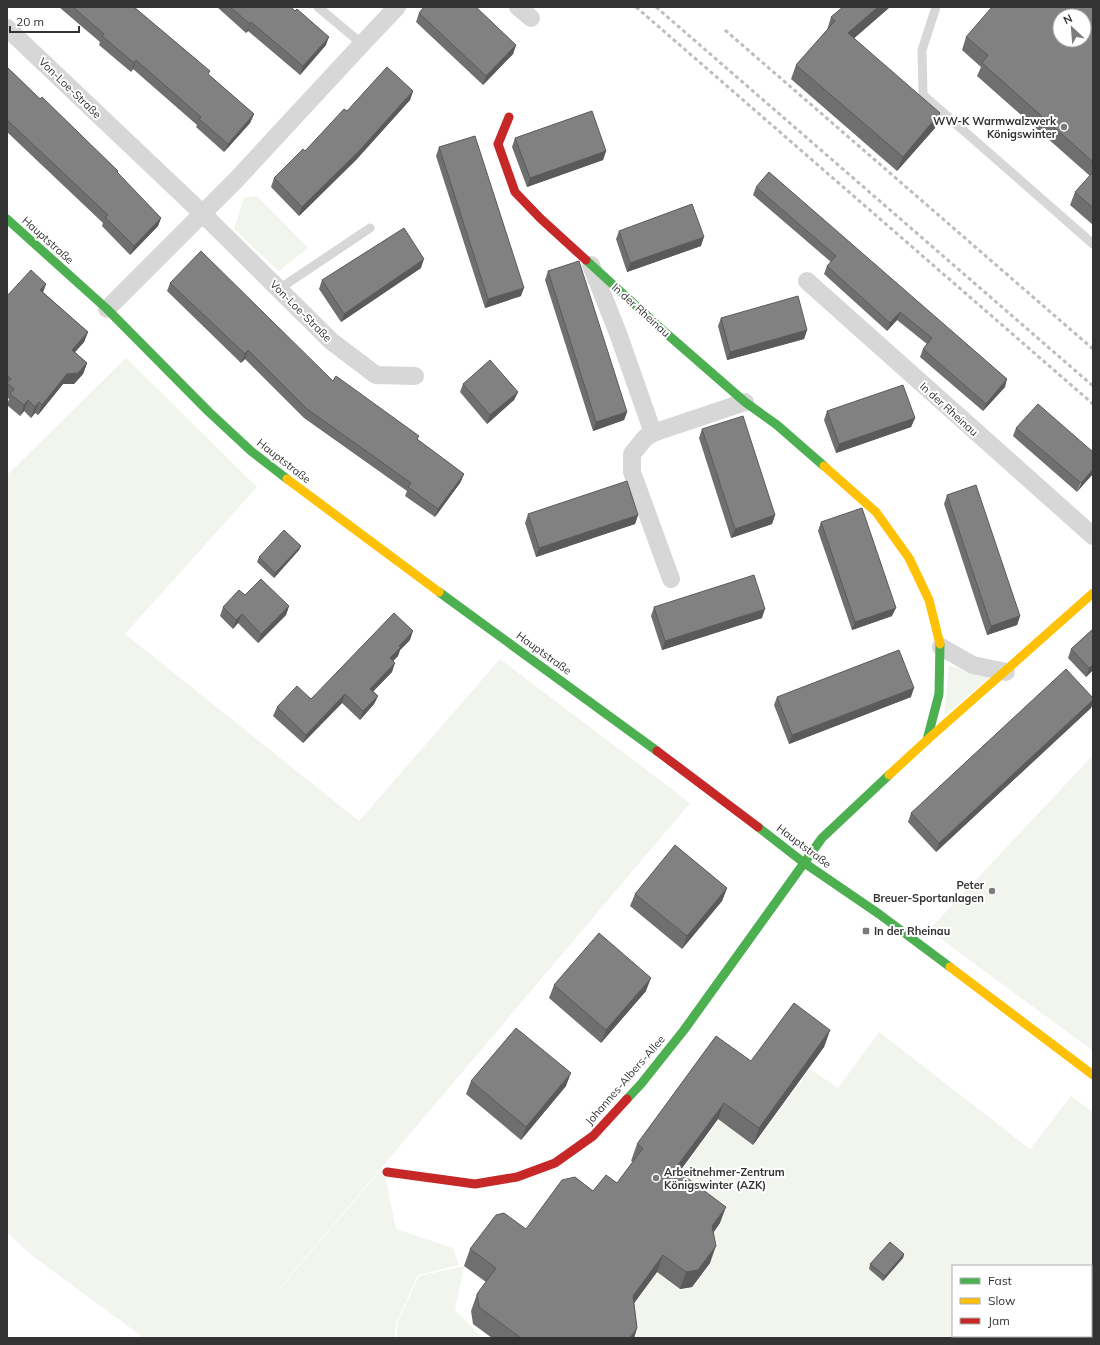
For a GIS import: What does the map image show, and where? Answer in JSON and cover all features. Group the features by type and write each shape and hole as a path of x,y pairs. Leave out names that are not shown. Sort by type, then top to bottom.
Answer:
{"street":[{"path":"107,309 241,175 397,7"},
{"name":"Von-Loe-Straße","path":"7,28 203,214 331,342 376,375 415,376"},
{"name":"In der Rheinau","path":"509,117 498,144 515,192 540,218 667,334 745,402 777,425 856,493 876,512 909,558 929,600 941,646 939,694 928,740"},
{"name":"Hauptstraße","path":"7,219 107,309 209,412 250,451 310,497 732,806 803,862 879,914 1093,1076"},
{"name":"In der Rheinau","path":"590,264 619,336 653,433"},
{"name":"In der Rheinau","path":"807,281 1093,536"},
{"path":"672,579 632,472 632,454 645,438 653,433 745,402"},
{"path":"803,862 822,838 928,740 1093,593"},
{"path":"941,646 973,665 1006,672"},
{"name":"Johannes-Albers-Allee","path":"387,1172 475,1184 517,1177 555,1163 593,1136 641,1084 684,1030 803,862"}],"lane":[{"path":"318,7 362,44"},
{"path":"936,7 922,50 922,95 1093,244"},
{"path":"279,289 370,228"}],"shaded area":[{"path":"257,196 308,248 279,271 234,229 244,198"},
{"path":"126,358 257,487 125,634 359,821 500,659 690,803 277,1291 383,1167 396,1229 453,1248 459,1265 418,1275 396,1323 395,1338 144,1338 30,1254 7,1232 7,475"},
{"path":"949,665 989,678 944,716"},
{"path":"1093,755 1093,1051 929,930"},
{"path":"879,1032 1030,1149 1071,1096 1093,1112 1092,1270 1092,1265 952,1265 952,1337 1072,1338 630,1338 624,1318 657,1273 680,1290 692,1288 711,1263 708,1250 704,1247 721,1223 670,1186 723,1114 739,1126 735,1133 753,1146 810,1069 838,1088"},
{"path":"464,1266 455,1310 483,1338 397,1338 397,1323 419,1276"}],"building":[{"path":"73,7 134,7 210,71 208,74 254,114 228,144 199,119 201,117 136,60 134,63 102,36 104,34"},
{"path":"230,7 291,7 295,11 297,9 329,37 303,66 251,22 250,24"},
{"path":"424,7 476,7 516,45 486,76 419,13"},
{"path":"843,7 878,7 848,33 940,113 903,157 796,65 835,21 831,17"},
{"name":"WW-K Warmwalzwerk Königswinter","path":"992,7 1093,7 1093,162 982,63 988,55 966,37"},
{"path":"7,67 40,99 42,97 118,171 117,172 161,218 134,246 105,217 108,215 7,120"},
{"path":"387,67 413,91 359,151 302,207 274,178 303,149 305,151 344,109 347,111"},
{"path":"592,111 606,151 530,178 515,138"},
{"path":"475,136 524,288 488,299 439,147"},
{"path":"769,172 1007,379 986,404 923,349 932,338 900,312 890,323 827,266 836,256 756,187"},
{"path":"1093,172 1093,208 1075,192"},
{"path":"692,204 704,237 630,263 619,231"},
{"path":"404,228 424,259 344,314 322,280"},
{"path":"201,251 333,381 336,376 419,436 417,439 464,474 438,509 408,487 411,483 307,409 248,350 245,354 170,283"},
{"path":"579,261 627,412 596,422 548,271"},
{"path":"31,270 46,284 40,290 88,332 72,350 87,363 78,373 67,374 42,405 39,402 35,407 28,400 24,405 10,394 14,389 7,383 11,379 7,376 7,296"},
{"path":"798,296 807,330 730,352 721,318"},
{"path":"490,360 518,392 490,415 463,384"},
{"path":"903,385 915,418 839,444 827,411"},
{"path":"1038,404 1093,452 1093,469 1081,483 1016,428"},
{"path":"743,416 775,515 735,529 702,429"},
{"path":"627,481 638,515 539,548 528,514"},
{"path":"976,485 1020,616 991,626 947,495"},
{"path":"862,508 896,608 855,622 821,522"},
{"path":"284,530 301,546 275,573 259,557"},
{"path":"754,575 765,609 665,641 654,607"},
{"path":"261,579 289,606 261,634 242,614 236,620 223,607 239,590 245,595"},
{"path":"394,613 413,631 399,646 401,647 390,658 395,663 370,689 378,696 363,711 345,694 306,735 277,707 297,686 311,699"},
{"path":"1093,629 1093,665 1089,668 1071,649"},
{"path":"899,650 914,688 792,735 777,697"},
{"path":"1066,669 1093,698 1093,700 939,843 911,813"},
{"path":"675,845 727,888 687,936 635,894"},
{"path":"599,933 651,978 606,1030 554,985"},
{"name":"Arbeitnehmer-Zentrum Königswinter (AZK)","path":"794,1003 830,1030 759,1128 724,1103 675,1169 726,1207 712,1226 716,1246 698,1270 686,1272 663,1255 633,1296 637,1328 630,1338 521,1338 479,1307 477,1294 496,1268 470,1249 496,1215 504,1213 526,1229 562,1180 575,1177 593,1191 606,1175 617,1183 643,1148 637,1144 716,1036 751,1061"},
{"path":"516,1028 571,1073 526,1127 471,1081"},
{"path":"890,1242 904,1254 885,1276 870,1264"}],"railway":[{"path":"636,7 1093,404"},
{"path":"656,7 1093,386"},
{"path":"725,30 1093,349"}],"traffic: fast":[{"path":"7,219 107,309 209,412 251,451 287,479"},
{"path":"586,260 667,334 745,402 777,425 824,466"},
{"path":"439,592 657,751"},
{"path":"927,740 939,694 940,644"},
{"path":"627,1099 641,1084 684,1030 822,838 889,775"},
{"path":"758,827 803,862 879,914 950,967"}],"traffic: slow":[{"path":"824,466 876,512 909,558 929,600 940,644"},
{"path":"287,479 439,592"},
{"path":"889,775 1093,593"},
{"path":"950,967 1093,1075"}],"traffic: jam":[{"path":"509,117 498,144 515,192 540,218 586,260"},
{"path":"657,751 758,827"},
{"path":"387,1172 475,1184 517,1177 555,1163 593,1136 627,1099"}],"place":[{"name":"WW-K Warmwalzwerk Königswinter","path":"1064,127"},
{"name":"Peter Breuer-Sportanlagen","path":"992,891"},
{"name":"In der Rheinau","path":"866,931"},
{"name":"Arbeitnehmer-Zentrum Königswinter (AZK)","path":"656,1178"}]}
